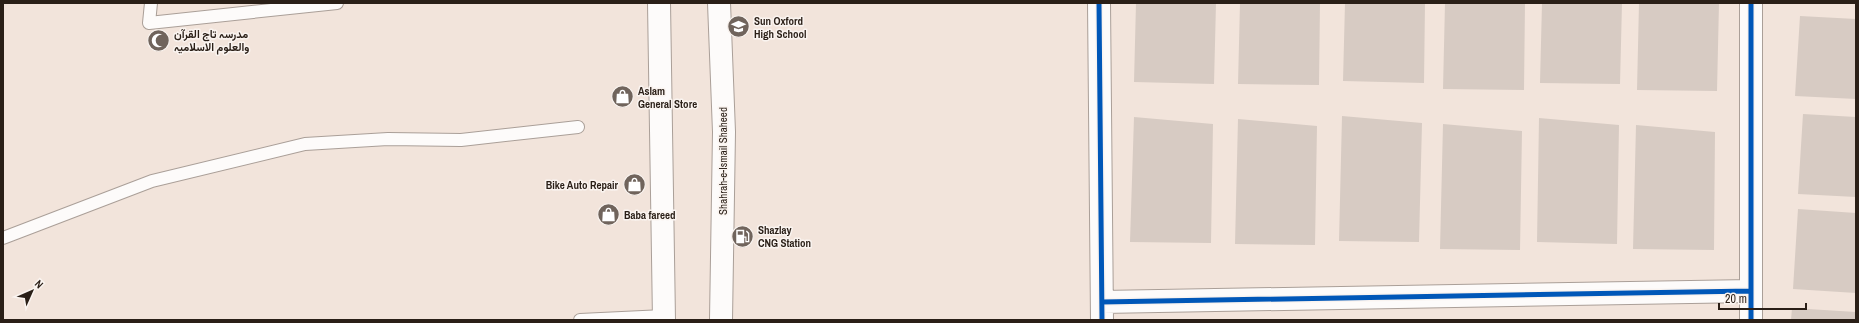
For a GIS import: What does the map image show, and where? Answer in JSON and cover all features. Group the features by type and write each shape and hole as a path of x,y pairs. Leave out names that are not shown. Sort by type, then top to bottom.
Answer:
{"street":[{"path":"659,3 664,318"},
{"name":"Shahrah-e-Ismail Shaheed","path":"719,3 724,132 721,320"},
{"path":"1099,3 1102,311 1751,291"},
{"path":"1751,3 1751,320"}],"lane":[{"path":"151,3 150,23 338,3"},
{"path":"3,238 152,181 305,144 388,140 461,140 578,127"},
{"path":"580,320 664,318"}],"building":[{"path":"1136,3 1216,3 1214,84 1134,82"},
{"path":"1240,3 1320,3 1319,85 1238,84"},
{"path":"1345,3 1425,3 1424,83 1343,81"},
{"path":"1445,3 1525,3 1524,90 1443,89"},
{"path":"1542,3 1622,3 1620,84 1540,83"},
{"path":"1639,3 1719,3 1717,91 1637,90"},
{"path":"1800,16 1856,19 1856,99 1795,96"},
{"path":"1803,114 1856,117 1856,197 1798,194"},
{"path":"1342,116 1422,123 1419,242 1339,241"},
{"path":"1134,117 1213,124 1211,243 1130,242"},
{"path":"1539,118 1619,125 1617,244 1537,242"},
{"path":"1238,119 1317,126 1315,245 1235,244"},
{"path":"1443,124 1522,131 1520,250 1440,249"},
{"path":"1636,125 1715,132 1714,250 1633,249"},
{"path":"1798,209 1856,213 1856,293 1793,289"},
{"path":"1792,308 1856,312 1856,320 1791,320"}],"cycle path":[{"path":"1099,3 1102,320"},
{"path":"1751,3 1751,320"},
{"path":"1102,302 1751,291"}],"place":[{"name":"Sun Oxford High School","path":"739,27"},
{"name":"مدرسہ تاج القرآن والعلوم الاسلامیہ","path":"158,40"},
{"name":"Aslam General Store","path":"623,97"},
{"name":"Bike Auto Repair","path":"634,185"},
{"name":"Baba fareed","path":"608,215"},
{"name":"Shazlay CNG Station","path":"743,236"}]}
